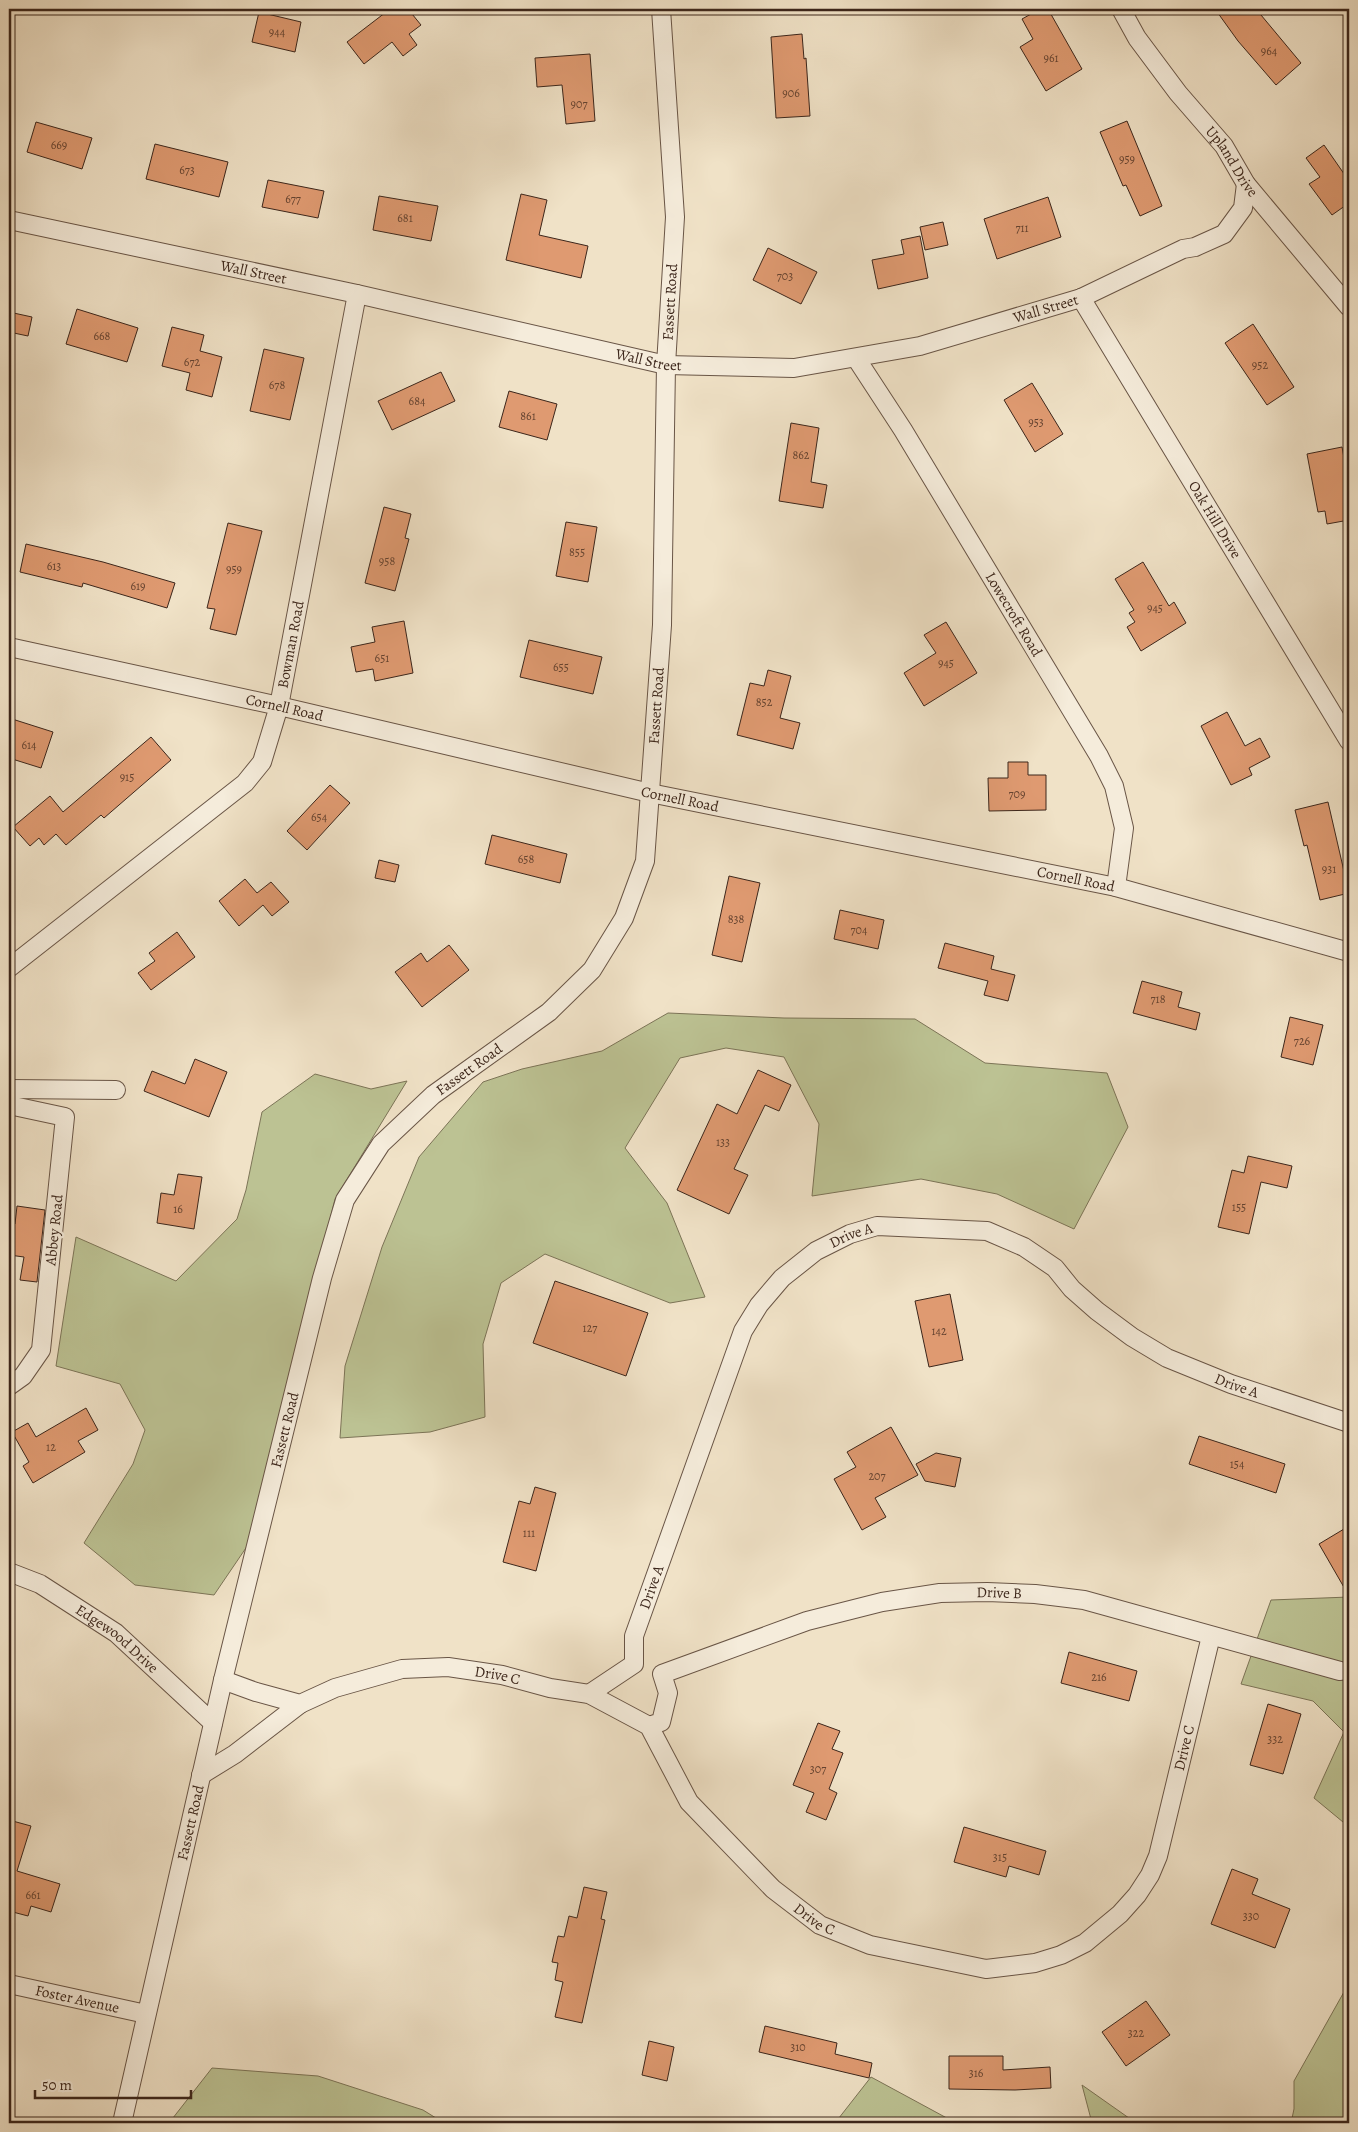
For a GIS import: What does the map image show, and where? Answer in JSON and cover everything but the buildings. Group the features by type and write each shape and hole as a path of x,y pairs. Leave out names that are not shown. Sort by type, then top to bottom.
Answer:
{"street":[{"name":"Fassett Road","path":"122,2123 223,1680 322,1278 345,1200 381,1144 432,1095 549,1012 592,970 624,918 645,861 662,625 666,365 675,216 662,9"},
{"name":"Upland Drive","path":"1121,9 1138,38 1178,94 1224,146 1246,184 1349,307"},
{"name":"Wall Street","path":"9,220 357,294 666,365 794,368 920,346 1081,298 1183,249 1195,247 1224,234 1242,208 1246,184"},
{"name":"Bowman Road","path":"9,968 245,783 262,762 279,706 357,294"},
{"name":"Oak Hill Drive","path":"1081,298 1349,741"},
{"name":"Lowecroft Road","path":"856,358 903,430 1098,756 1114,786 1124,828 1116,887"},
{"name":"Cornell Road","path":"9,648 279,706 650,792 1116,887 1349,952"},
{"path":"9,1089 116,1090"},
{"name":"Abbey Road","path":"9,1105 65,1118 41,1350 23,1376 9,1386"},
{"name":"Drive A","path":"634,1664 634,1636 744,1330 759,1305 782,1278 816,1251 850,1234 877,1226 987,1231 1024,1247 1055,1268 1072,1289 1098,1311 1132,1337 1168,1358 1232,1384 1349,1422"},
{"name":"Edgewood Drive","path":"9,1572 40,1584 116,1633 213,1723"},
{"name":"Drive B","path":"662,1674 807,1621 882,1602 940,1593 1036,1594 1084,1600 1340,1671"},
{"name":"Drive C","path":"201,1775 235,1754 300,1704 335,1688 402,1669 448,1667 502,1675 550,1688 589,1694 649,1726 689,1802 773,1889 820,1925 870,1945 986,1969 1034,1963 1069,1951 1085,1943 1105,1928 1120,1914 1150,1875 1158,1856 1211,1636"},
{"path":"589,1694 634,1664 662,1674 668,1693 661,1722 649,1726"},
{"path":"223,1680 256,1692 300,1704"},
{"name":"Foster Avenue","path":"9,1984 146,2014"}],"green space":[{"path":"668,1013 784,1018 915,1019 985,1063 1107,1073 1128,1127 1074,1229 997,1194 921,1179 812,1196 819,1124 784,1057 726,1048 680,1058 625,1148 667,1203 705,1297 670,1303 545,1254 501,1283 483,1344 485,1417 430,1432 340,1438 345,1366 382,1247 419,1157 483,1082 522,1069 602,1051"},
{"path":"315,1074 371,1089 407,1081 335,1199 250,1542 214,1595 135,1585 84,1543 133,1464 145,1430 120,1384 56,1366 76,1237 176,1281 237,1219 246,1190 262,1112"},
{"path":"1349,1597 1349,1827 1314,1798 1344,1732 1313,1701 1241,1684 1271,1600"},
{"path":"1349,1983 1349,2123 1291,2123 1294,2109 1294,2081"},
{"path":"212,2068 318,2076 423,2110 444,2123 169,2123"},
{"path":"871,2077 956,2123 835,2123"},
{"path":"1082,2085 1136,2123 1092,2123"}]}
